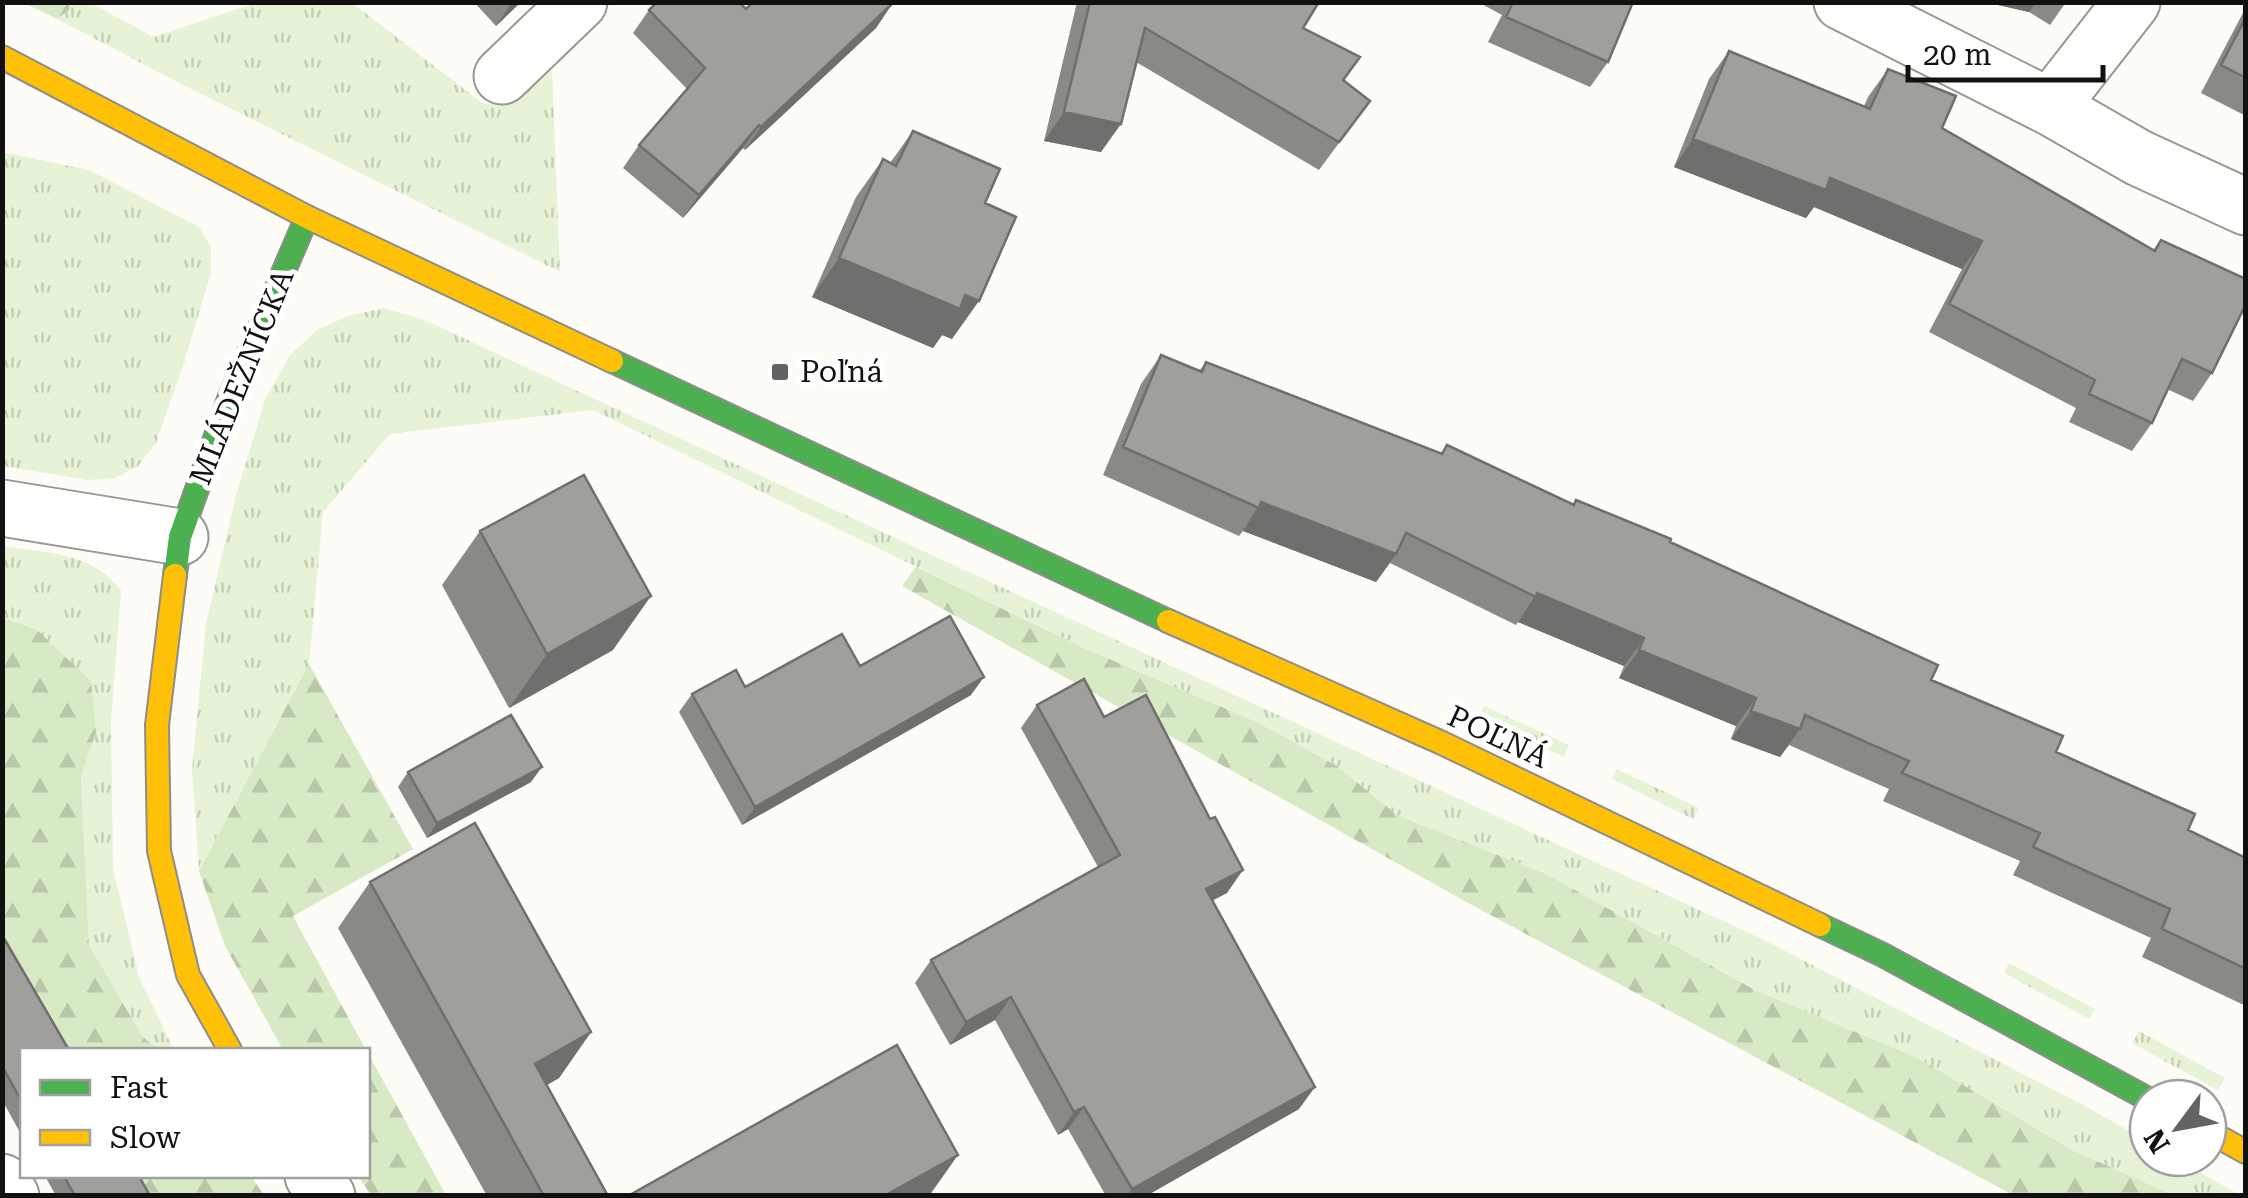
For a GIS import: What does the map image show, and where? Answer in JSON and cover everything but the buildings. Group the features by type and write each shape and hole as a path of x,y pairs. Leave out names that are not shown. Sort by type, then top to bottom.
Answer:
{"street":[{"path":"502,76 579,2"},
{"path":"1842,2 2050,107 2139,158 2246,207"},
{"path":"2050,107 2132,2"},
{"name":"POĽNÁ","path":"2,58 307,217 1052,568 1478,760 1883,954 2128,1088"},
{"name":"MLÁDEŽNÍCKA","path":"229,1048 188,975 159,851 156,725 180,538 229,399 307,217"},
{"path":"2,508 180,538"},
{"path":"2,1182 10,1196"}],"green space":[{"path":"24,3 70,3 69,10 57,19"},
{"path":"70,3 90,3 154,37 255,3 352,3 484,104 515,99 552,70 560,272 57,19 69,10"},
{"path":"2,152 89,170 199,227 211,247 211,273 156,443 138,466 116,478 88,480 3,466"},
{"path":"383,308 422,319 1762,939 2128,1131 2128,1175 2072,1150 1918,1058 1755,990 1546,874 1397,815 1337,766 1257,722 1086,649 593,410 390,434 323,512 309,664 199,871 192,770 206,624 236,495 265,400 290,355 317,330 348,316"},
{"path":"2,546 82,561 109,577 121,590 111,722 113,868 139,977 173,1048 157,1048 142,1036 89,946 81,776 96,733 37,630 3,617"},
{"path":"916,567 1086,649 1257,722 1337,766 1397,815 1546,874 1755,990 1918,1058 2072,1150 2173,1195 2013,1195 1470,904 902,586"},
{"path":"2,617 37,630 91,681 96,733 81,776 89,945 142,1036 157,1048 66,1048 3,940"},
{"path":"309,664 413,849 293,916 365,1048 282,1048 225,946 199,871"},
{"path":"1484,706 1569,745 1564,757 1479,718"},
{"path":"1617,769 1699,808 1693,819 1612,779"},
{"path":"2009,963 2095,1009 2089,1019 2004,973"},
{"path":"2139,1031 2225,1078 2196,1078 2132,1043"},
{"path":"370,1057 446,1195 371,1195 359,1178 370,1178"},
{"path":"140,1178 252,1178 264,1195 151,1195"},
{"path":"2135,1178 2210,1178 2240,1195 2173,1195"}],"traffic: fast":[{"path":"175,575 180,537 229,399 307,217"},
{"path":"612,361 1168,621"},
{"path":"1820,925 2128,1088"}],"traffic: slow":[{"path":"2,57 307,217 612,361"},
{"path":"175,575 157,725 159,851 188,975 229,1048"},
{"path":"1168,621 1442,743 1820,925"},
{"path":"2228,1142 2246,1152"}],"place":[{"name":"Poľná","path":"780,372"}]}
